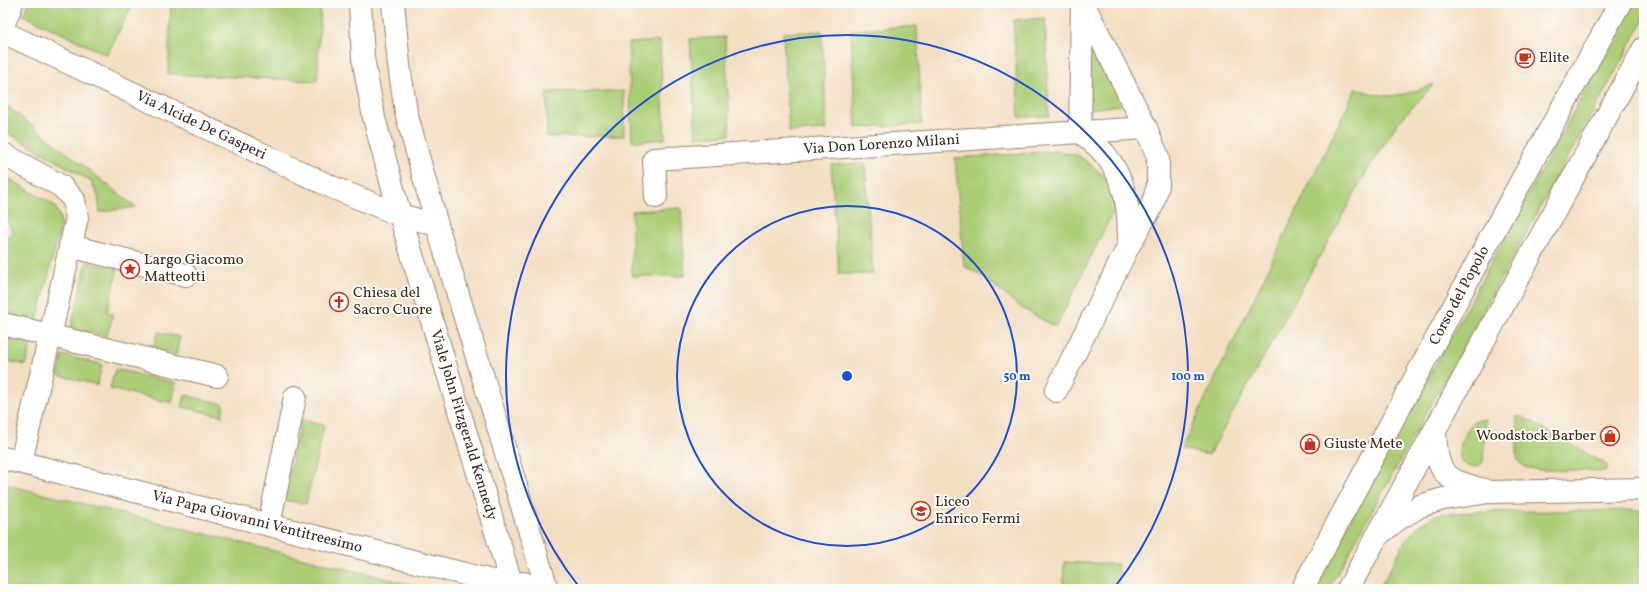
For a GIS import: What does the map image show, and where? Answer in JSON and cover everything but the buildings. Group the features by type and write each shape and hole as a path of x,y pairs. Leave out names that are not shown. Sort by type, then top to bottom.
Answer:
{"street":[{"path":"3,26 12,3"},
{"name":"Viale John Fitzgerald Kennedy","path":"360,3 363,58 374,118 400,215 512,587"},
{"path":"393,3 399,65 406,112 437,224 545,584 512,587"},
{"path":"1056,391 1129,245 1152,206 1158,186 1158,157 1146,128 1082,3"},
{"path":"1082,3 1080,132 1103,151 1115,168 1125,191 1129,215 1129,245"},
{"name":"Corso del Popolo","path":"1302,589 1504,212 1620,3"},
{"name":"Via Alcide De Gasperi","path":"3,32 334,188 400,215 437,224"},
{"path":"1348,589 1644,48"},
{"name":"Via Don Lorenzo Milani","path":"656,197 654,159 1146,128"},
{"path":"3,154 62,186 74,200 77,218 50,335 12,460"},
{"path":"70,246 186,275"},
{"path":"3,324 217,376"},
{"path":"269,525 295,397"},
{"path":"1435,430 1436,451 1440,465 1447,476 1459,483 1489,492"},
{"name":"Via Papa Giovanni Ventitreesimo","path":"12,460 512,587"},
{"path":"1376,537 1397,520 1420,506 1443,499 1489,492 1644,489"}],"green space":[{"path":"28,3 133,3 107,55 23,15"},
{"path":"171,3 321,3 317,81 168,74"},
{"path":"1633,3 1644,3 1644,20 1329,589 1313,589"},
{"path":"1045,18 1049,116 1019,117 1013,20"},
{"path":"917,26 922,124 856,128 851,30"},
{"path":"822,31 827,130 789,132 783,33"},
{"path":"725,37 730,135 696,137 690,39"},
{"path":"1089,39 1123,105 1090,109"},
{"path":"660,41 665,139 632,142 628,43"},
{"path":"1434,84 1397,124 1370,166 1209,455 1181,449 1356,88 1378,95 1387,96 1413,92"},
{"path":"624,91 624,136 547,137 547,92"},
{"path":"3,103 136,207 100,212 98,196 91,181 3,130"},
{"path":"1059,151 1079,156 1107,179 1113,194 1115,208 1056,327 1023,309 982,276 964,266 955,158"},
{"path":"865,163 873,274 839,274 831,165"},
{"path":"3,175 54,205 60,217 61,226 37,320 3,312 3,238 13,234 3,209"},
{"path":"681,208 685,276 632,276 632,211"},
{"path":"87,262 118,269 107,312 113,314 107,336 71,328"},
{"path":"158,332 180,337 176,355 154,349"},
{"path":"3,338 31,344 26,365 3,360"},
{"path":"62,355 102,364 97,385 58,375"},
{"path":"115,369 176,383 172,403 110,389"},
{"path":"185,395 224,404 222,416 182,407"},
{"path":"1517,417 1523,417 1607,465 1606,471 1538,470 1525,467 1520,463 1517,457"},
{"path":"1486,419 1483,462 1475,467 1470,467 1463,463 1460,459 1460,446 1473,421"},
{"path":"301,420 324,425 306,504 283,500"},
{"path":"3,484 429,589 3,589"},
{"path":"1644,510 1644,589 1379,589 1405,542 1419,525 1438,514 1471,512"},
{"path":"1064,562 1118,564 1118,589 1063,589"}],"place":[{"name":"Elite","path":"1525,58"},
{"name":"Largo Giacomo Matteotti","path":"130,269"},
{"name":"Chiesa del Sacro Cuore","path":"339,302"},
{"name":"Woodstock Barber","path":"1610,436"},
{"name":"Giuste Mete","path":"1310,444"},
{"name":"Liceo Enrico Fermi","path":"921,511"}]}
